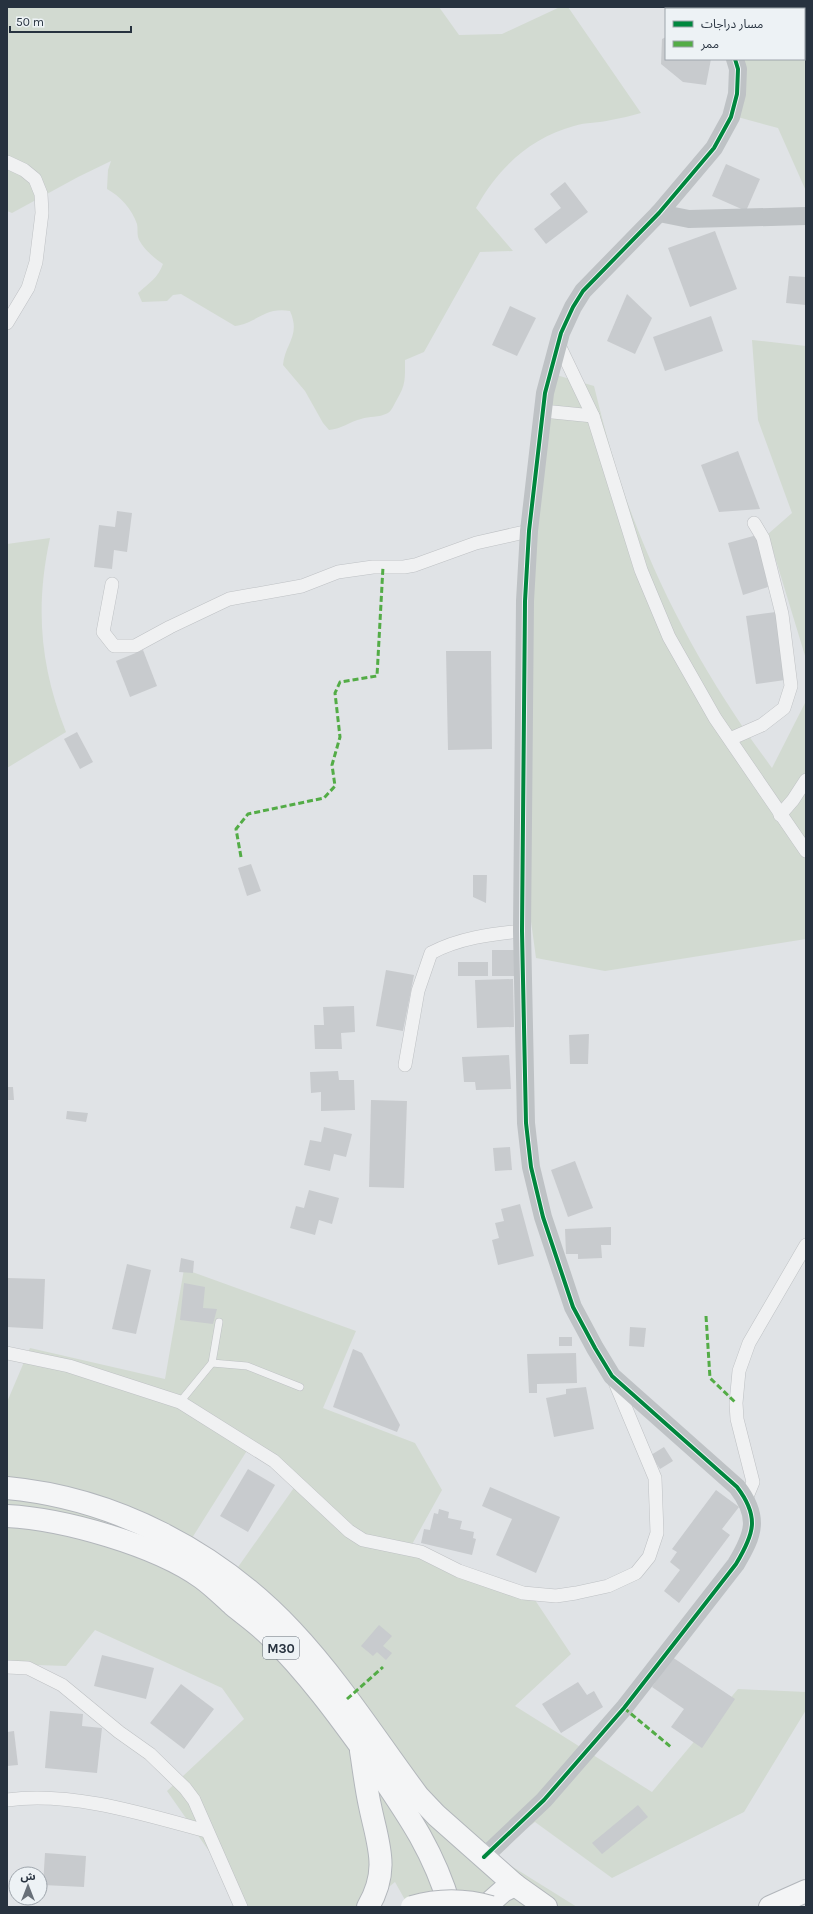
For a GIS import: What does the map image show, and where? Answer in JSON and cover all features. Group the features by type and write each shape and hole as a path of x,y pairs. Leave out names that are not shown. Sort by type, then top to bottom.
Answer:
{"highway":[{"name":"M30","path":"7,1488 29,1490 90,1504 178,1541 221,1567 268,1607 292,1630 334,1681 418,1796 436,1815 515,1885 546,1907"},
{"name":"M30","path":"7,1516 48,1520 95,1532 145,1549 202,1578 269,1635 320,1692 360,1746 417,1829 437,1869 450,1907"},
{"path":"360,1746 370,1807 377,1832 381,1857 378,1884 368,1907"},
{"path":"417,1829 436,1815"},
{"path":"485,1907 503,1891 515,1885"},
{"path":"770,1907 806,1891"},
{"path":"412,1907 431,1902 451,1900 491,1907"}],"street":[{"path":"7,1353 69,1366 180,1402 274,1461 349,1531 363,1540 421,1552 459,1572 523,1594 556,1596 608,1586 636,1573 649,1557 657,1533 655,1478 612,1376 573,1307 545,1224 531,1167 526,1123 522,931 525,601 529,531 545,394 558,343 573,307 583,291 659,213 714,148 731,117 736,94 738,70 735,60"},
{"path":"7,162 24,170 35,179 41,194 42,213 36,262 28,288 7,323"},
{"path":"659,213 689,219 806,216"},
{"path":"558,343 593,416 641,570 669,637 708,706 780,815 806,851"},
{"path":"543,411 593,416"},
{"path":"730,739 762,725 784,708 791,686 782,614 763,538 754,523"},
{"path":"112,584 104,632 114,646 135,646 170,627 229,599 302,586 338,572 373,567 404,568 476,543 529,531"},
{"path":"780,815 793,800 806,780"},
{"path":"405,1065 418,991 431,953 444,946 474,938 522,931"},
{"path":"746,1499 753,1482 737,1419 736,1403 739,1372 750,1343 806,1245"},
{"path":"484,1857 544,1800 624,1708 736,1564 749,1542 754,1522 746,1499 718,1468 612,1376"},
{"path":"7,1667 28,1668 62,1684 119,1732 150,1754 185,1788 194,1800 206,1831 241,1907"},
{"path":"7,1800 24,1798 74,1800 133,1812 206,1831"}],"lane":[{"path":"180,1402 212,1363 219,1322"},
{"path":"212,1363 247,1366 300,1387"}],"shaded area":[{"path":"7,7 439,7 459,35 502,34 560,7 568,7 641,113 606,121 588,123 558,131 529,147 505,168 494,180 476,208 513,251 480,252 424,352 405,360 405,378 403,387 399,397 389,412 381,416 361,419 329,430 323,423 305,391 283,365 284,357 294,327 290,311 273,311 250,322 235,326 181,294 173,295 167,301 142,302 138,293 156,277 163,264 142,245 138,235 135,218 129,208 121,199 107,189 108,170 111,161 12,213 7,211"},
{"path":"705,7 806,7 806,191 778,128 734,116 731,60 805,60 805,8"},
{"path":"752,340 806,346 806,659 768,534 792,513 758,420"},
{"path":"546,372 594,386 622,487 647,553 678,617 712,679 751,739 772,768 806,701 806,939 605,971 536,958 522,855 534,513"},
{"path":"50,538 45,563 43,588 43,636 50,684 66,732 7,768 7,544"},
{"path":"184,1269 356,1331 323,1408 415,1443 442,1490 410,1548 533,1597 571,1654 515,1706 652,1792 738,1689 806,1692 806,1710 744,1812 612,1878 535,1822 492,1854 577,1907 409,1907 395,1882 364,1907 248,1907 167,1791 244,1719 222,1688 95,1630 66,1666 7,1664 7,1402 30,1348 165,1379","holes":["248,1449 298,1482 231,1577 187,1546"]}],"building":[{"path":"665,38 665,60 711,60 706,85 683,82 661,64 662,39"},
{"path":"726,164 760,179 746,211 712,196"},
{"path":"565,182 588,212 546,244 534,229 561,208 550,194"},
{"path":"715,231 737,289 690,307 668,248"},
{"path":"789,276 806,277 806,305 786,303"},
{"path":"627,294 652,318 635,354 607,341"},
{"path":"510,306 536,318 517,356 492,345"},
{"path":"711,316 723,351 665,371 653,337"},
{"path":"738,451 760,509 719,512 701,465"},
{"path":"117,511 132,513 127,552 114,550 112,569 94,567 99,525 115,527"},
{"path":"757,535 768,587 743,595 728,543"},
{"path":"776,612 785,680 756,684 746,616"},
{"path":"143,650 157,686 130,697 116,661"},
{"path":"446,651 491,651 492,749 448,750"},
{"path":"77,732 93,762 80,769 64,739"},
{"path":"251,864 261,891 247,896 238,868"},
{"path":"473,875 487,875 486,903 473,897"},
{"path":"492,950 518,950 518,976 492,976"},
{"path":"458,962 488,962 488,976 458,976"},
{"path":"386,970 414,975 403,1031 376,1026"},
{"path":"513,979 514,1027 477,1028 475,980"},
{"path":"354,1006 355,1032 341,1033 342,1049 315,1049 314,1025 324,1025 323,1007"},
{"path":"589,1034 588,1064 570,1064 569,1035"},
{"path":"509,1055 511,1089 476,1090 475,1082 464,1082 462,1057"},
{"path":"338,1071 339,1080 354,1080 355,1110 321,1111 321,1092 311,1093 310,1072"},
{"path":"7,1087 13,1087 14,1100 7,1100"},
{"path":"371,1100 407,1101 404,1188 369,1187"},
{"path":"67,1111 88,1113 86,1122 66,1119"},
{"path":"324,1127 352,1134 346,1157 334,1154 330,1171 304,1165 310,1140 321,1142"},
{"path":"510,1147 512,1170 495,1171 493,1148"},
{"path":"575,1161 593,1208 568,1217 551,1170"},
{"path":"309,1190 339,1198 332,1224 319,1220 315,1235 290,1228 296,1206 304,1208"},
{"path":"520,1204 534,1256 498,1265 492,1240 499,1238 495,1223 504,1221 501,1209"},
{"path":"611,1227 611,1245 601,1245 602,1258 578,1259 578,1254 566,1254 565,1229"},
{"path":"181,1258 194,1261 193,1273 179,1272"},
{"path":"127,1264 151,1270 136,1334 112,1329"},
{"path":"7,1278 45,1279 43,1329 7,1327"},
{"path":"184,1283 205,1287 203,1308 217,1309 213,1324 180,1320"},
{"path":"630,1327 646,1328 644,1347 629,1346"},
{"path":"559,1337 572,1337 572,1346 559,1346"},
{"path":"353,1349 362,1353 400,1425 397,1432 333,1407"},
{"path":"576,1353 577,1383 537,1384 537,1393 529,1393 527,1354"},
{"path":"586,1387 594,1429 554,1437 546,1398 566,1394 566,1389"},
{"path":"664,1447 673,1461 660,1469 651,1455"},
{"path":"248,1469 275,1485 248,1532 220,1516"},
{"path":"490,1487 560,1517 536,1573 496,1555 512,1519 482,1506"},
{"path":"716,1490 739,1507 722,1529 730,1535 679,1603 664,1591 680,1570 670,1562 677,1552 672,1549"},
{"path":"439,1509 449,1512 448,1518 462,1521 460,1529 474,1532 473,1538 476,1539 472,1555 421,1543 424,1529 430,1530 434,1513 438,1514"},
{"path":"379,1625 392,1636 383,1646 392,1653 386,1660 377,1652 373,1656 361,1646"},
{"path":"102,1655 154,1668 146,1699 94,1686"},
{"path":"672,1657 735,1699 702,1748 671,1727 684,1709 652,1687"},
{"path":"578,1682 587,1695 594,1691 603,1707 561,1733 542,1704"},
{"path":"181,1684 214,1709 184,1749 150,1723"},
{"path":"50,1711 83,1714 82,1726 102,1728 97,1773 45,1768"},
{"path":"14,1731 18,1765 7,1766 7,1732"},
{"path":"638,1805 648,1817 602,1854 592,1843"},
{"path":"45,1853 86,1856 84,1887 48,1885 48,1866 44,1866"}],"marked path":[{"path":"241,857 236,829 248,814 324,798 335,786 332,765 340,737 335,693 340,682 377,676 383,567"},
{"path":"706,1316 710,1378 736,1403"},
{"path":"347,1699 383,1667"},
{"path":"624,1708 671,1747"}],"cycle path":[{"path":"484,1857 544,1800 624,1708 736,1564 747,1544 752,1526 752,1517 749,1507 737,1487 612,1376 573,1307 543,1217 531,1167 526,1123 522,931 525,601 529,531 545,393 561,333 573,307 583,291 659,213 714,148 731,117 737,94 738,69 735,60"}]}
